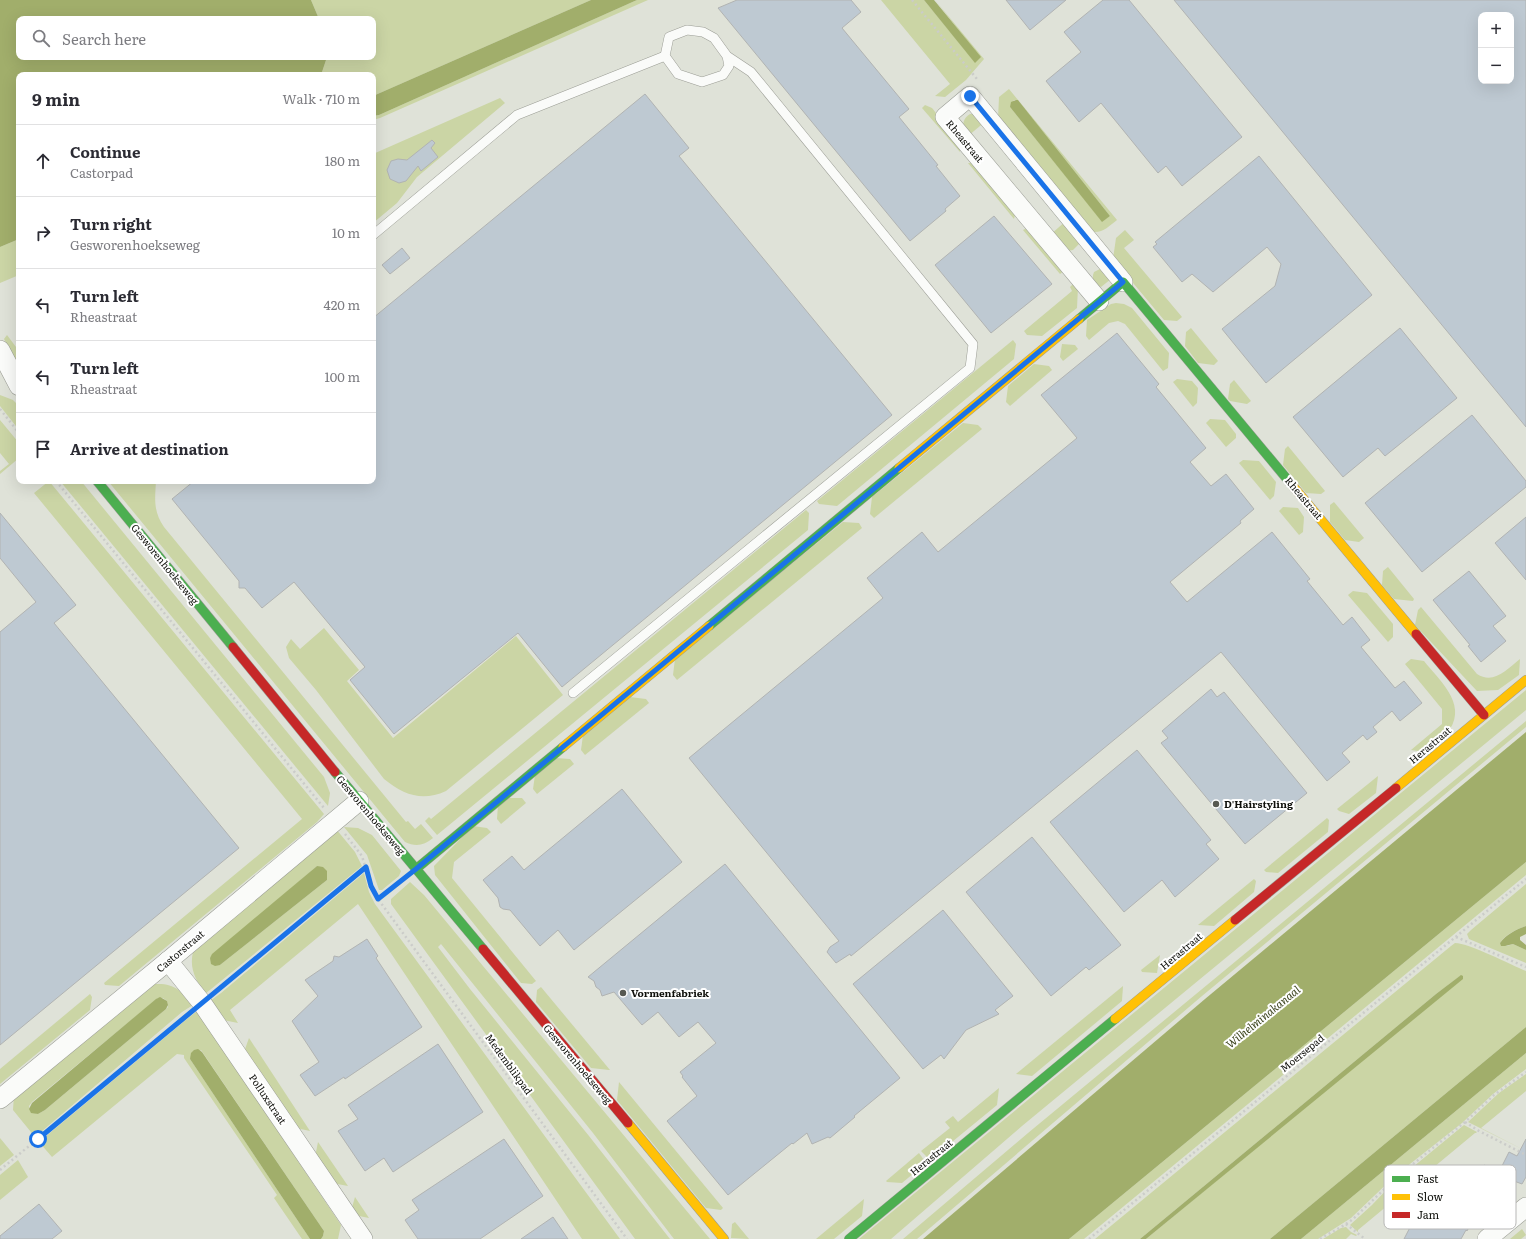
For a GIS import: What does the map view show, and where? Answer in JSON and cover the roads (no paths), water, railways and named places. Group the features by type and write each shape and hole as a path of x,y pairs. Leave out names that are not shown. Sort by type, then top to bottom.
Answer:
{"street":[{"name":"Rheastraat","path":"1099,301 945,117 970,96 1484,715"},
{"path":"416,869 1123,282"},
{"path":"0,350 10,378"},
{"name":"Gesworenhoekseweg","path":"99,484 416,869 724,1239"},
{"name":"Herastraat","path":"849,1239 1526,680"},
{"name":"Castorstraat","path":"0,1099 168,961 359,800"},
{"name":"Polluxstraat","path":"168,961 202,1003 363,1239"},
{"path":"1516,1215 1526,1207"},
{"path":"1487,1239 1499,1229"}],"lane":[{"path":"574,693 970,368 973,344 751,72 727,56 714,38 703,32 687,30 668,37 665,56 678,74 702,82 723,75 729,66 727,56"},
{"path":"376,233 518,115 665,56"}],"water":[{"path":"0,0 311,0 318,16 16,16 16,60 326,60 322,72 16,72 16,240 0,247"},
{"path":"591,0 637,0 376,116 376,95"},
{"path":"924,0 934,0 981,57 975,63"},
{"path":"1018,100 1110,216 1102,222 1010,107 1011,102"},
{"name":"Wilhelminakanaal","path":"1526,732 1526,862 1069,1239 923,1239 1205,999"},
{"path":"317,866 323,867 327,871 327,880 220,965 215,966 211,964 210,958 212,954"},
{"path":"1526,926 1526,934 1520,937 1520,940 1526,945 1526,950 1513,944 1501,946 1500,943 1508,935"},
{"path":"1461,975 1463,976 1463,979 1146,1239 1140,1239 1436,994"},
{"path":"160,997 167,1001 168,1005 166,1009 45,1110 38,1114 31,1113 29,1109 32,1103"},
{"path":"1526,1027 1526,1053 1391,1165 1384,1165 1384,1170 1301,1239 1270,1239"},
{"path":"198,1049 202,1052 324,1231 321,1239 310,1239 190,1059 191,1053"}],"place":[{"name":"D'Hairstyling","path":"1216,804"},
{"name":"Vormenfabriek","path":"623,993"}]}
